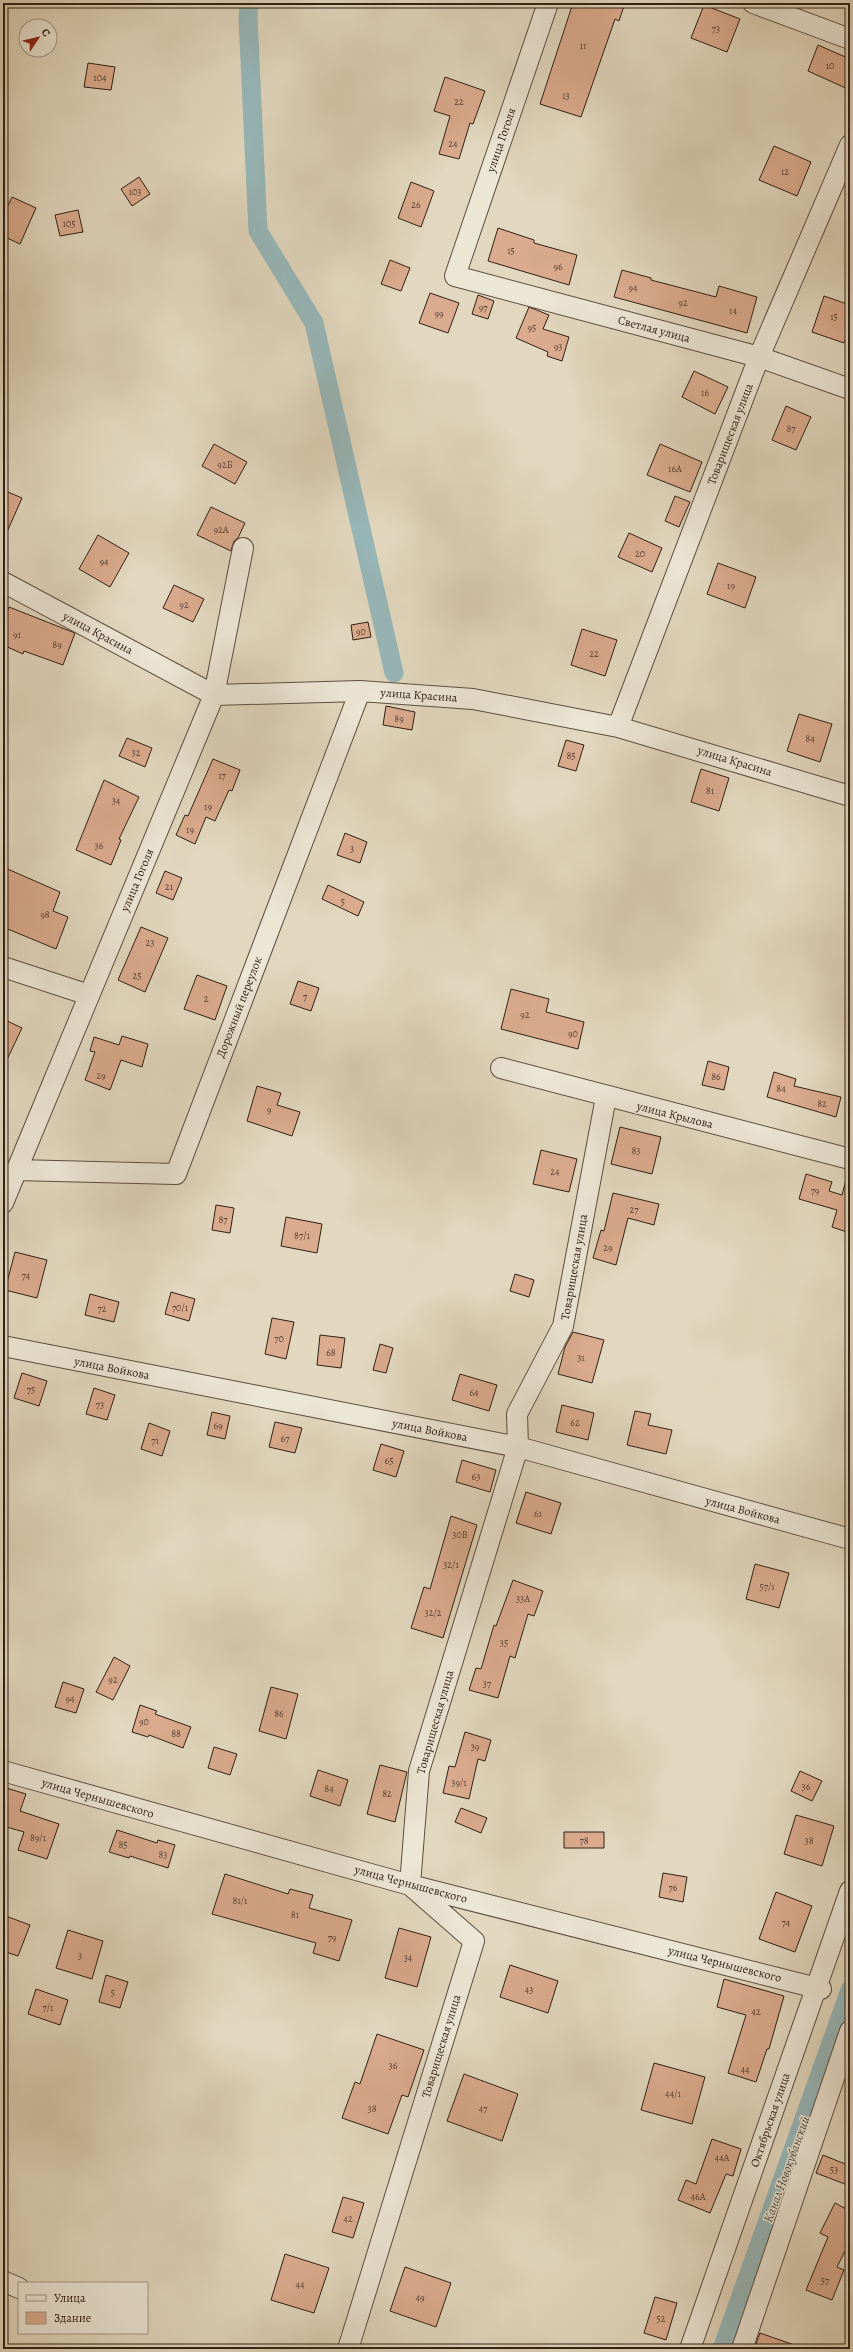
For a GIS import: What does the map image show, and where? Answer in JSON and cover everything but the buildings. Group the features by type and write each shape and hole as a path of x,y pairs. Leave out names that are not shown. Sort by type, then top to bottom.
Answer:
{"street":[{"name":"улица Гоголя","path":"455,276 548,3"},
{"path":"753,3 850,39"},
{"name":"Товарищеская улица","path":"618,726 759,357 850,144"},
{"name":"Светлая улица","path":"455,276 759,357 850,389"},
{"name":"улица Гоголя","path":"3,1203 88,995 214,696 243,548"},
{"name":"улица Красина","path":"3,582 214,696 360,691 473,698 618,726 850,796"},
{"name":"Дорожный переулок","path":"16,1170 176,1174 360,691"},
{"path":"3,967 88,995"},
{"name":"улица Крылова","path":"501,1068 606,1097 850,1159"},
{"name":"Товарищеская улица","path":"348,2349 474,1941 410,1885 419,1771 518,1447 517,1414 563,1326 606,1097"},
{"name":"улица Войкова","path":"3,1346 518,1447 850,1539"},
{"name":"улица Чернышевского","path":"3,1771 410,1885 818,1988"},
{"name":"Октябрьская улица","path":"690,2349 818,1988 850,1891"},
{"path":"742,2349 850,2031"},
{"path":"3,2281 18,2288"}],"waterway":[{"path":"249,3 248,18 258,231 314,323 394,673"},
{"name":"Канал Новокубанский","path":"722,2349 850,1990"}]}
